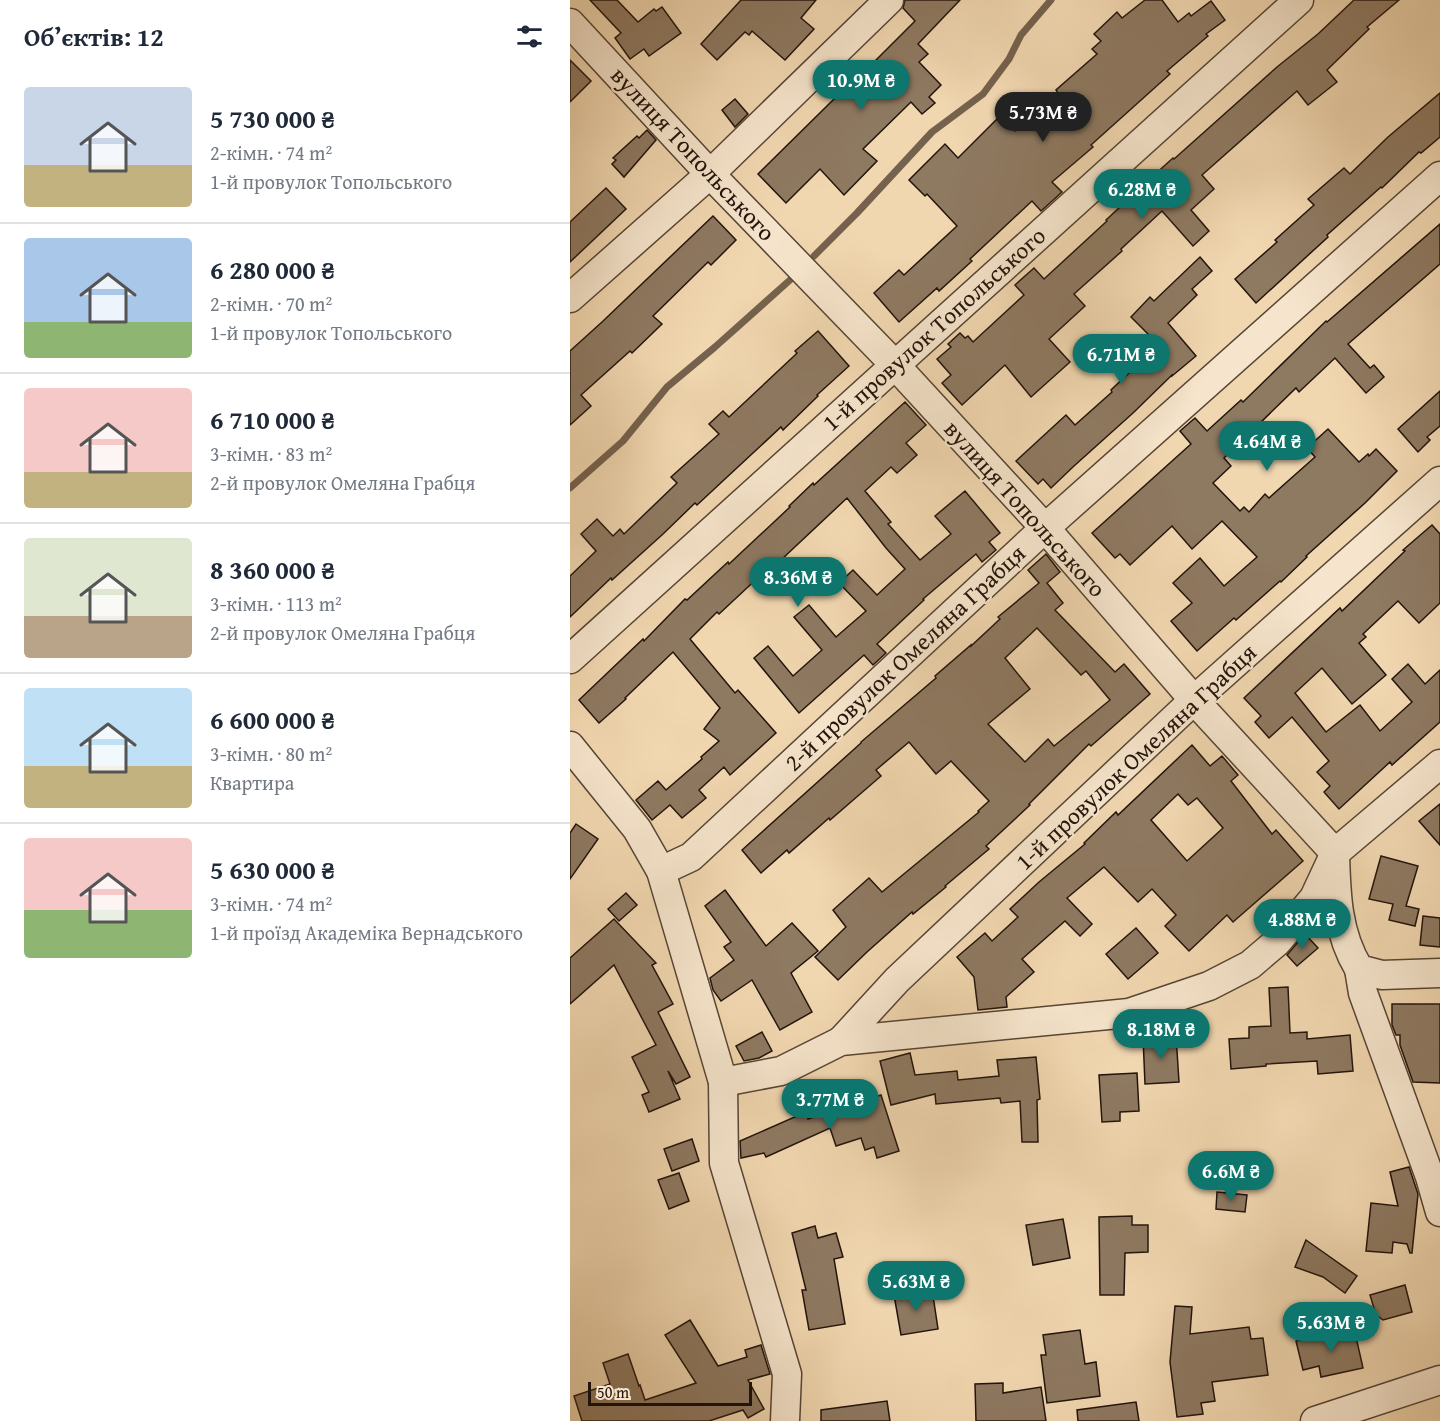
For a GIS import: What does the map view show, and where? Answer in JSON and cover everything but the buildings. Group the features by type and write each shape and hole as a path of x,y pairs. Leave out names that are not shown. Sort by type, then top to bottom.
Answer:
{"street":[{"path":"570,298 710,174 889,0"},
{"name":"1-й провулок Топольського","path":"570,659 1299,0"},
{"name":"вулиця Топольського","path":"570,23 710,174 895,365 1045,528 1194,700 1335,853"},
{"name":"2-й провулок Омеляна Грабця","path":"661,871 691,857 1045,528 1440,176"},
{"name":"1-й провулок Омеляна Грабця","path":"841,1041 897,980 1194,700 1440,481"},
{"path":"570,746 637,829 661,871 723,1082 724,1163 787,1374 785,1421"},
{"path":"723,1082 781,1071 841,1041 1129,1013 1209,986 1250,965 1277,942 1314,898 1335,853 1440,764"},
{"path":"1335,853 1336,895 1341,928 1351,956 1359,969 1363,993 1430,1178 1440,1212"},
{"path":"1359,969 1382,975 1440,973"},
{"path":"1315,1421 1440,1380"}],"waterway":[{"path":"814,256 932,132 983,94 1009,59 1021,35 1051,0"},
{"path":"570,488 623,441 667,387 790,280"}]}
